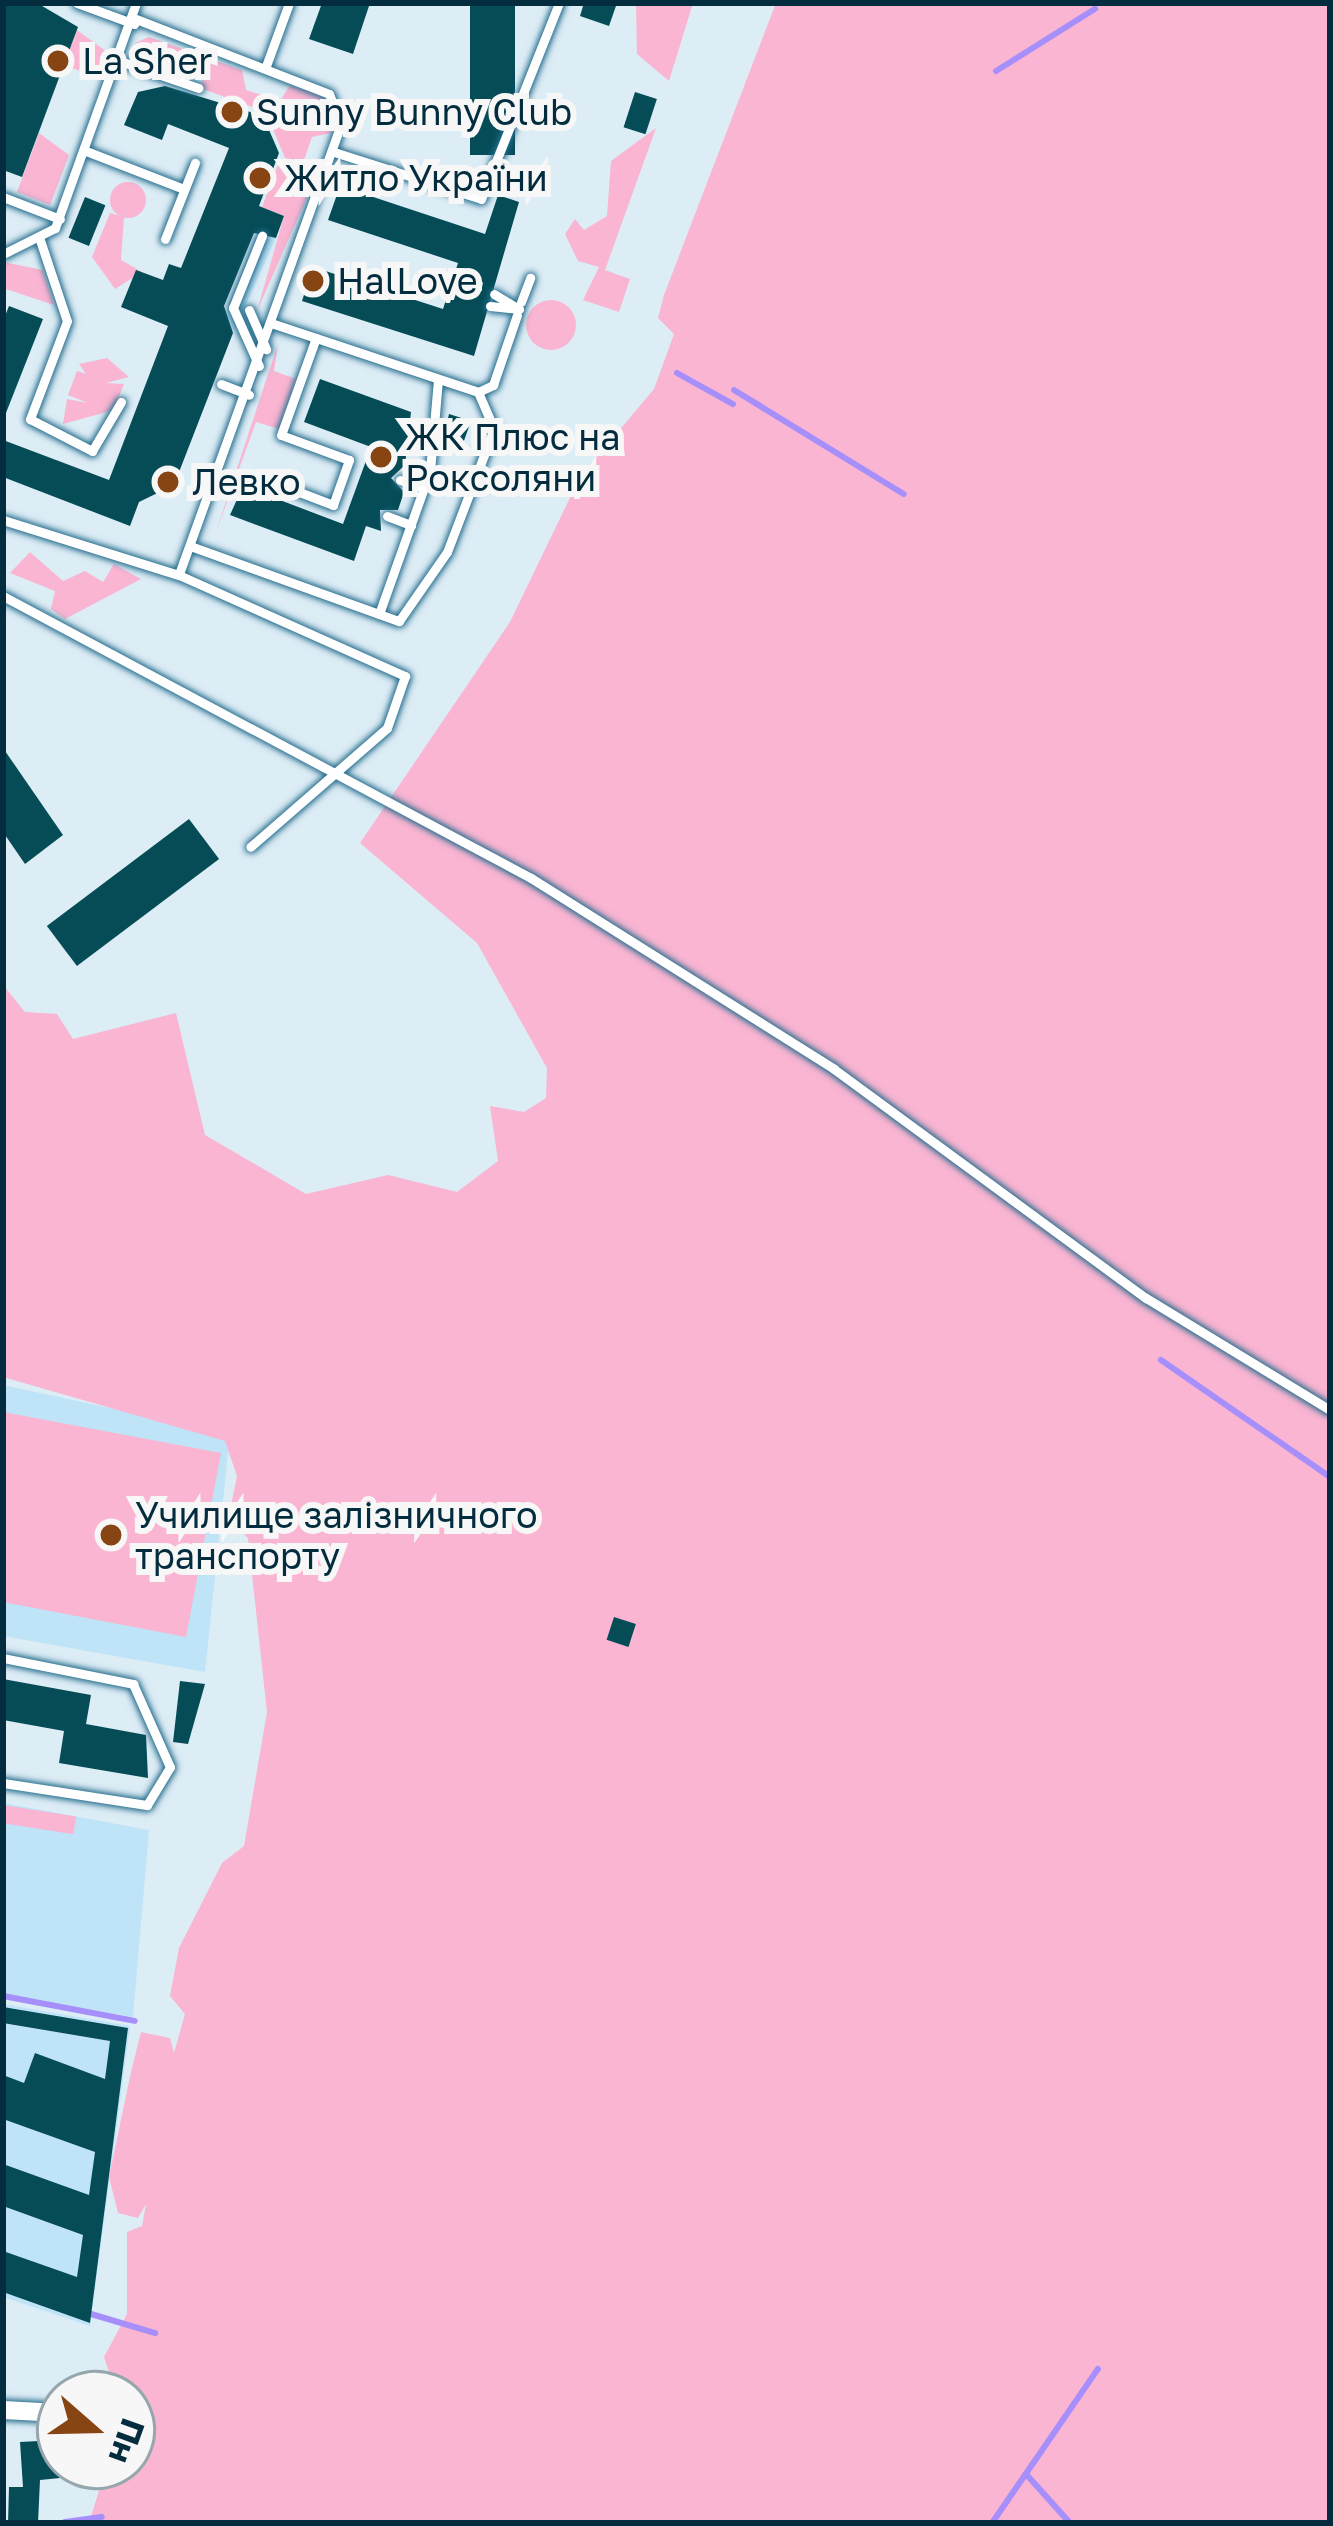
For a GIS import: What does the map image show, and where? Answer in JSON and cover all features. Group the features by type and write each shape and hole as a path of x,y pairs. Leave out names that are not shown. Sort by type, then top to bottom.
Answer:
{"street":[{"path":"3,2410 36,2412"}],"lane":[{"path":"77,3 266,67 339,104 334,152 260,366 179,575"},
{"path":"3,254 40,240 60,219 135,22 136,3"},
{"path":"266,67 289,3"},
{"path":"334,152 481,199 559,3"},
{"path":"120,61 199,88"},
{"path":"86,151 184,189"},
{"path":"165,239 195,163"},
{"path":"3,197 60,219"},
{"path":"260,366 233,308 262,236"},
{"path":"40,240 67,322 31,418 92,451 121,402"},
{"path":"274,324 478,392 493,385 530,278"},
{"path":"494,294 521,302"},
{"path":"490,306 517,315"},
{"path":"248,310 266,349"},
{"path":"294,490 333,505 349,460 281,435 316,338"},
{"path":"379,614 424,488 438,379"},
{"path":"221,384 249,394"},
{"path":"193,547 399,621 412,611 447,552 494,429 478,392"},
{"path":"400,480 424,488"},
{"path":"387,516 411,525"},
{"path":"3,520 179,575 405,676 388,728 250,847"},
{"path":"3,596 330,778 502,862 834,1069 1146,1298 1330,1410"},
{"path":"3,1658 133,1684 170,1767 147,1805 3,1783"}],"shaded area":[{"path":"636,3 693,3 669,81 637,54"},
{"path":"776,3 1330,3 1330,2523 89,2523 99,2490 156,2490 156,2370 108,2370 104,2357 127,2314 127,2232 142,2226 146,2204 138,2218 118,2213 109,2177 141,2032 170,2038 174,2053 185,2014 170,1996 179,1948 222,1863 244,1846 267,1712 248,1538 228,1520 237,1476 225,1441 3,1377 3,985 25,1012 57,1014 73,1039 176,1013 205,1135 306,1194 388,1175 457,1192 498,1161 490,1106 524,1112 546,1098 547,1068 477,943 360,843 510,622 580,477 654,389 674,334 658,318"},
{"path":"77,30 107,52 97,77 64,65"},
{"path":"149,37 242,70 246,90 280,101 290,85 327,98 331,133 312,137 303,163 285,158 266,112 200,88 205,72 138,56 135,43"},
{"path":"656,128 605,270 630,279 619,312 583,300 599,267 578,261 565,234 575,219 584,230 607,216 611,161"},
{"path":"39,133 69,155 50,205 17,192"},
{"path":"279,162 317,175 257,311 284,216 262,207"},
{"path":"128,182 141,187 146,200 141,213 128,218 115,213 110,200 115,187"},
{"path":"110,213 124,217 121,260 142,272 115,289 92,257"},
{"path":"258,230 276,238 233,333 225,315"},
{"path":"3,262 43,270 54,305 3,288"},
{"path":"551,300 569,307 576,325 569,343 551,350 533,343 526,325 533,307"},
{"path":"278,344 274,371 296,379 279,429 256,422 215,535"},
{"path":"107,358 129,377 106,383 124,384 114,410 63,424 67,399 88,403 68,395 77,371 86,374 79,364"},
{"path":"30,552 63,581 85,571 103,582 114,564 141,579 65,619 51,609 55,591 10,573"},
{"name":"Училище залізничного транспорту","path":"3,1385 230,1434 205,1672 3,1636"},
{"name":"Училище залізничного транспорту","path":"3,1412 221,1453 186,1637 3,1602"},
{"path":"3,1803 149,1830 133,2017 3,1994"},
{"path":"3,1805 76,1817 73,1834 3,1823"},
{"path":"3,2004 130,2026 90,2326 3,2297"}],"building":[{"path":"3,3 37,3 78,27 22,177 3,170"},
{"path":"322,3 370,3 353,54 309,39"},
{"path":"470,3 515,3 515,155 470,155"},
{"path":"584,3 617,3 609,26 580,16"},
{"path":"165,86 263,116 279,153 259,206 284,216 276,238 254,233 224,306 233,333 174,485 139,502 130,526 3,477 3,440 109,480 168,326 121,307 136,270 163,280 169,264 181,268 229,148 168,124 162,140 124,125 138,92"},
{"path":"635,92 657,99 645,134 624,127"},
{"path":"340,186 485,234 498,195 519,202 474,356 302,301 313,267 443,309 458,263 328,220"},
{"path":"85,197 105,205 89,246 69,238"},
{"path":"9,306 43,319 4,418 3,321"},
{"name":"ЖК Плюс на Роксоляни","path":"320,379 411,412 405,465 391,478 404,492 398,510 380,510 381,531 366,526 354,561 230,515 243,486 343,524 371,447 304,422"},
{"path":"449,414 471,421 460,452 441,445"},
{"path":"3,748 63,835 25,864 3,832"},
{"path":"189,819 219,859 77,966 47,926"},
{"path":"614,1617 636,1624 628,1647 607,1640"},
{"path":"3,1679 91,1695 86,1724 146,1735 148,1778 59,1763 64,1731 3,1720"},
{"path":"180,1681 205,1684 188,1744 173,1742"},
{"path":"3,2007 128,2028 90,2323 3,2292 3,2251 77,2277 83,2235 3,2206 3,2164 89,2195 95,2152 3,2119 3,2075 24,2083 35,2053 105,2079 110,2041 3,2023"},
{"path":"36,2441 38,2523 8,2523 9,2487 23,2487 20,2442"}],"waterway":[{"path":"996,71 1095,9"},
{"path":"677,373 733,404"},
{"path":"734,390 904,494"},
{"path":"1161,1360 1330,1477"},
{"path":"3,1996 135,2021"},
{"path":"91,2314 155,2333"},
{"path":"992,2523 1098,2369"},
{"path":"1026,2474 1070,2523"},
{"path":"65,2522 102,2517"}],"place":[{"name":"La Sher","path":"58,61"},
{"name":"Sunny Bunny Club","path":"232,112"},
{"name":"Житло України","path":"260,178"},
{"name":"HalLove","path":"313,281"},
{"name":"ЖК Плюс на Роксоляни","path":"381,457"},
{"name":"Левко","path":"168,482"},
{"name":"Училище залізничного транспорту","path":"111,1535"}]}
